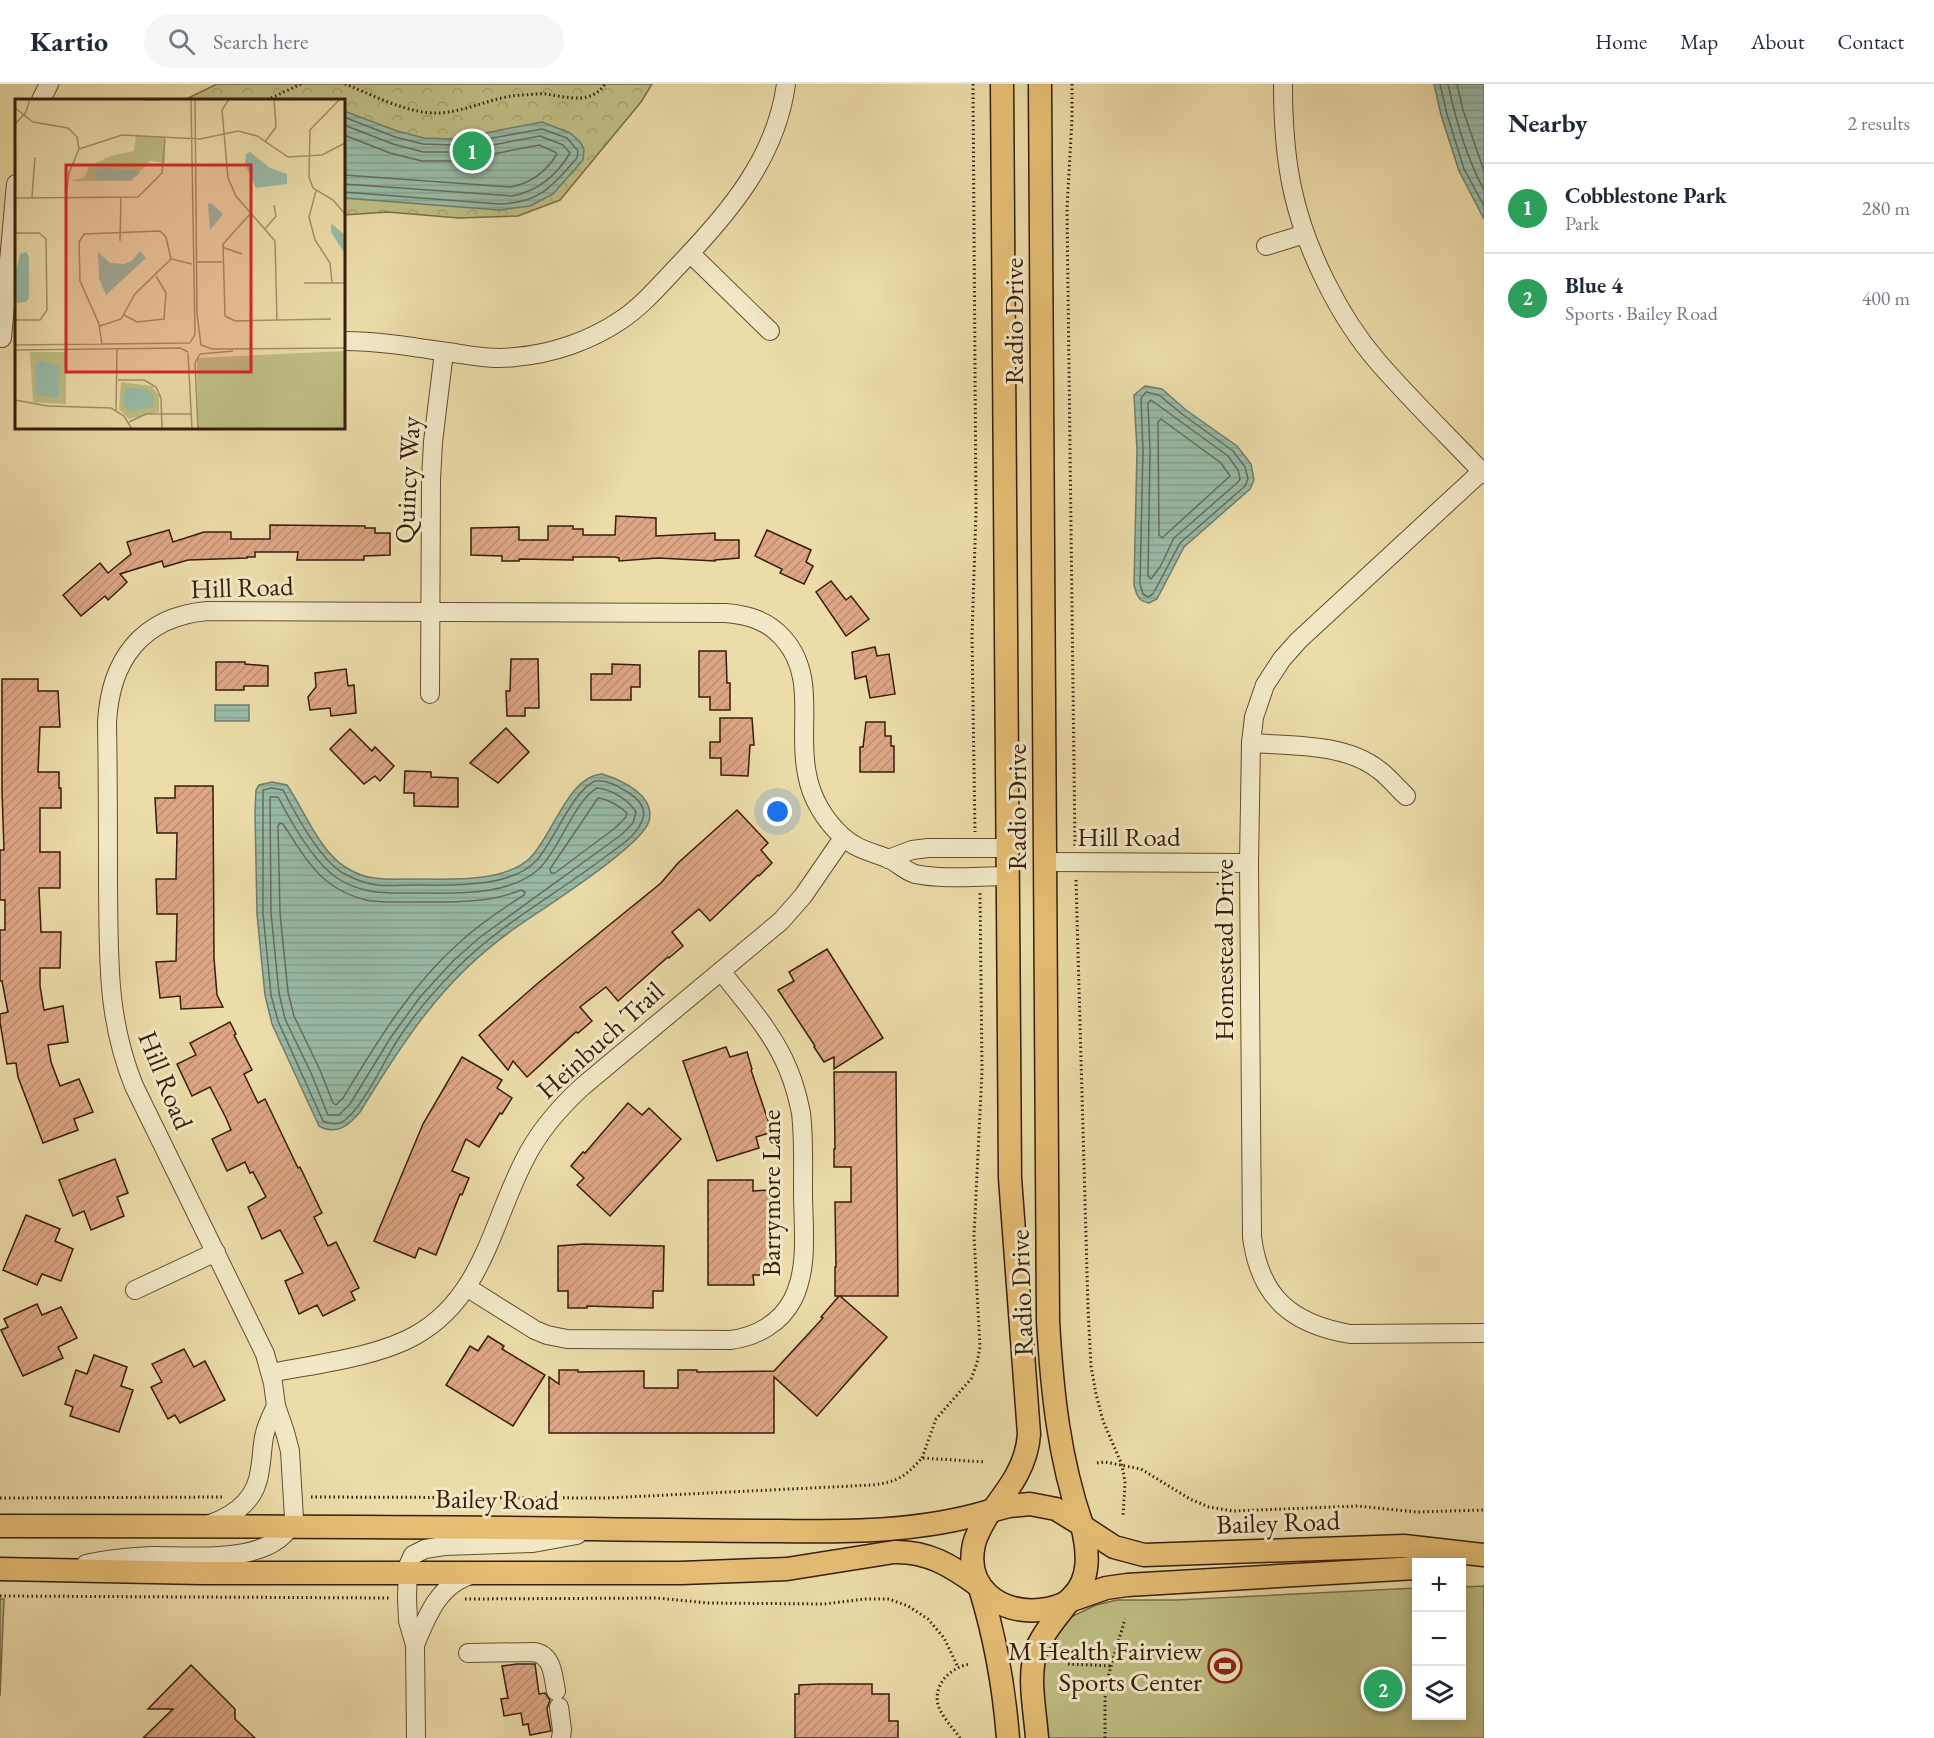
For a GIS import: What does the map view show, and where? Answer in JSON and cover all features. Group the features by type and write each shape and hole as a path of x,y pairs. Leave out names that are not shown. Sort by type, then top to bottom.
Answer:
{"main road":[{"name":"Radio Drive","path":"991,1511 1025,1459 1029,1434 1010,1178 1002,84"},
{"name":"Radio Drive","path":"1040,84 1048,1321 1050,1360 1062,1453 1082,1525"},
{"path":"1008,1738 995,1640 974,1569 973,1551 977,1534 991,1511 1021,1504 1039,1504 1064,1513 1082,1525 1087,1552 1086,1570 1079,1589 1042,1638 1034,1661 1032,1684 1037,1738"},
{"name":"Bailey Road","path":"0,1526 291,1526 805,1532 896,1529 943,1524 991,1511"},
{"name":"Bailey Road","path":"1082,1525 1114,1547 1144,1555 1404,1546 1484,1556"},
{"path":"0,1569 202,1573 681,1573 787,1569 894,1552 911,1552 943,1561 997,1602 1014,1610 1044,1610 1069,1601"},
{"name":"Bailey Road","path":"1466,1560 1484,1556"},
{"name":"Bailey Road","path":"1069,1601 1106,1588 1127,1585 1412,1568"}],"street":[{"path":"42,99 49,84"},
{"path":"345,341 487,358 514,357 545,353 575,344 621,320 645,301 690,254 749,183 765,153 777,122 786,84"},
{"path":"1282,84 1285,145 1293,193 1305,234 1339,305 1377,361 1483,473"},
{"path":"6,339 15,200"},
{"path":"1266,246 1305,234"},
{"path":"690,254 770,331"},
{"name":"Quincy Way","path":"430,694 431,471 444,352"},
{"name":"Homestead Drive","path":"1483,473 1282,659 1265,685 1254,717 1251,743 1250,863 1252,1237 1255,1256 1262,1276 1274,1297 1293,1314 1330,1331 1350,1334 1484,1333"},
{"name":"Hill Road","path":"291,1526 294,1506 290,1451 276,1406 271,1372 256,1333 134,1086 122,1055 113,1012 109,964 107,723 113,681 125,657 138,642 165,622 186,614 207,611 726,613 752,617 765,623 783,638 794,652 800,665 804,689 805,757 808,781 816,802 843,838 912,873 938,876 1007,876"},
{"path":"1251,743 1320,748 1349,754 1378,769 1406,796"},
{"name":"Heinbuch Trail","path":"271,1372 379,1350 401,1343 433,1324 468,1288 523,1161 539,1134 554,1115 583,1086 788,914 843,838"},
{"path":"888,859 912,850 928,848 1007,848"},
{"name":"Hill Road","path":"1045,862 1250,863"},
{"name":"Barrymore Lane","path":"468,1288 536,1330 567,1339 730,1340 760,1331 786,1310 797,1291 803,1264 803,1140 800,1109 793,1080 775,1043 721,970"},
{"path":"135,1290 216,1252"},
{"path":"204,1526 233,1514 251,1497 258,1484 264,1434 276,1406"},
{"path":"67,1570 122,1558 248,1553 277,1541 291,1526"},
{"path":"416,1738 415,1645 408,1622 407,1598 407,1573 412,1555 425,1549 533,1543 607,1530"},
{"path":"415,1645 429,1612 442,1593 458,1580 479,1573"},
{"path":"468,1653 534,1652 542,1654 549,1661 562,1730 561,1738"}],"path":[{"path":"269,99 301,84"},
{"path":"345,84 406,108 436,114 453,112 514,95 591,97 605,84"},
{"path":"973,84 976,500 972,636 974,830"},
{"path":"1072,84 1066,209 1075,839"},
{"path":"1076,890 1091,1366 1102,1421 1122,1465 1125,1482 1123,1517"},
{"path":"322,1497 606,1498 872,1485 898,1480 908,1474 922,1458 936,1419 971,1379 980,1347 974,1236 982,1071 980,895"},
{"path":"922,1458 986,1462"},
{"path":"1096,1463 1141,1469 1190,1499 1233,1512 1358,1506 1416,1512 1484,1510"},
{"path":"0,1498 228,1497"},
{"path":"0,1596 407,1598"},
{"path":"460,1599 657,1598 708,1603 824,1604 865,1599 889,1599 908,1606 928,1618 944,1638 957,1667"},
{"path":"1105,1738 1105,1698 1125,1618"},
{"path":"960,1738 939,1707 937,1698 941,1683 951,1670 970,1664"},
{"path":"1068,1664 1112,1666"}],"green space":[{"path":"217,84 652,84 641,102 560,200 518,216 459,218 388,212 345,215 345,99 188,98"},
{"name":"M Health Fairview Sports Center","path":"1484,1586 1484,1738 1037,1738 1032,1684 1048,1628 1096,1605 1117,1600 1176,1600 1412,1588 1412,1720 1466,1720 1466,1587"},
{"path":"0,1599 4,1599 0,1696"}],"water":[{"path":"1434,84 1484,84 1484,219 1459,171 1441,115"},
{"path":"345,111 397,131 424,138 454,139 542,122 570,133 580,142 584,149 583,160 553,194 530,206 499,210 345,198"},
{"path":"1145,386 1162,389 1186,410 1237,446 1251,464 1254,480 1250,489 1184,547 1157,599 1149,603 1138,597 1134,585 1137,450 1134,395"},
{"path":"215,705 249,705 249,721 215,721"},
{"path":"602,774 619,780 636,790 647,804 650,812 649,821 642,832 609,862 511,931 464,970 426,1014 392,1061 360,1112 351,1121 342,1128 331,1130 319,1126 272,1024 265,995 257,914 255,812 256,790 259,785 272,782 287,785 327,851 345,867 355,872 384,879 459,879 506,872 530,858 570,796 590,777"}],"building":[{"path":"616,516 656,518 656,536 715,533 715,540 739,540 739,558 715,561 658,558 619,561 619,558 615,557 573,557 573,560 502,561 502,556 471,555 471,528 519,527 519,540 548,540 548,526 573,526 573,529 583,529 583,535 615,535"},
{"path":"270,525 375,528 375,533 390,533 390,555 364,556 364,560 297,560 298,552 255,552 255,557 188,560 164,567 162,561 120,574 127,582 108,600 105,596 81,616 63,595 100,563 108,573 131,554 127,542 169,530 173,542 204,532 231,532 231,539 270,539"},
{"path":"767,530 811,550 806,562 813,566 804,584 780,573 782,569 755,556"},
{"path":"831,581 846,600 851,596 869,619 846,636 816,592"},
{"path":"875,647 877,656 889,654 895,694 870,698 866,676 855,679 852,652"},
{"path":"699,651 726,651 727,683 730,683 730,710 710,710 710,697 699,697"},
{"path":"511,659 538,659 539,708 525,708 525,716 507,716 506,691 510,691"},
{"path":"216,662 245,662 245,664 268,666 268,686 244,686 244,690 216,690"},
{"path":"612,664 640,665 640,687 631,687 631,700 591,700 591,674 612,674"},
{"path":"346,669 348,686 354,685 356,713 331,716 330,708 310,710 308,697 316,687 315,673"},
{"path":"2,679 38,679 38,691 58,691 60,727 40,727 38,772 59,772 59,788 61,788 61,808 40,808 40,852 60,852 60,888 39,888 41,932 61,932 60,968 40,968 40,986 44,1010 63,1006 68,1042 48,1045 51,1062 60,1086 79,1079 93,1112 74,1119 78,1130 43,1143 18,1077 16,1063 7,1064 0,1022 0,1014 8,1012 2,981 0,981 0,930 5,930 5,900 0,900 0,850 4,850"},
{"path":"720,718 752,718 754,745 750,745 748,776 721,775 721,758 710,758 710,742 720,742"},
{"path":"866,722 885,722 885,736 891,736 891,746 894,746 894,772 860,772 860,747 863,747"},
{"path":"506,728 529,752 498,783 470,763"},
{"path":"350,729 372,751 375,747 394,766 380,781 375,776 364,784 330,749"},
{"path":"405,771 431,772 431,777 458,778 458,807 414,806 414,793 404,793"},
{"path":"175,786 213,786 214,958 217,995 223,1007 181,1009 180,996 160,998 156,962 176,961 177,914 157,914 156,879 176,879 177,833 157,833 155,798 175,798"},
{"path":"737,810 768,843 761,850 772,863 710,921 699,909 672,932 683,946 618,1001 606,987 580,1007 592,1021 578,1033 576,1032 527,1077 513,1061 508,1070 479,1035 538,983 661,883 678,863"},
{"path":"827,949 883,1038 834,1069 834,1057 824,1062 778,990 794,981 789,972"},
{"path":"230,1022 252,1070 244,1074 258,1103 265,1099 322,1213 314,1217 328,1246 336,1242 359,1288 351,1292 355,1300 323,1316 317,1305 299,1314 285,1281 303,1273 280,1230 262,1239 248,1207 266,1197 245,1162 227,1171 212,1139 231,1130 226,1118 210,1087 192,1096 177,1064 196,1055 190,1043"},
{"path":"726,1047 730,1057 747,1052 772,1132 756,1137 759,1148 717,1161 683,1061"},
{"path":"462,1057 502,1080 497,1088 512,1098 479,1147 466,1139 452,1171 469,1178 462,1195 460,1194 436,1255 419,1248 415,1258 374,1241 423,1124"},
{"path":"834,1072 896,1072 898,1296 840,1296 887,1337 817,1416 774,1377 774,1433 549,1433 549,1377 559,1384 559,1370 644,1371 644,1388 678,1388 678,1370 697,1370 697,1372 774,1371 823,1318 821,1317 839,1296 835,1296 835,1202 851,1202 851,1167 834,1167"},
{"path":"628,1103 642,1115 649,1108 681,1139 610,1216 577,1185 584,1178 571,1166"},
{"path":"115,1159 128,1193 117,1197 124,1216 91,1230 84,1211 73,1216 59,1180"},
{"path":"708,1180 753,1180 753,1191 770,1190 771,1275 753,1275 754,1285 708,1285"},
{"path":"26,1215 60,1229 55,1241 73,1249 61,1281 42,1274 37,1285 3,1270"},
{"path":"584,1244 664,1246 663,1291 653,1291 653,1308 587,1306 587,1308 568,1308 568,1291 558,1291 558,1246"},
{"path":"37,1304 42,1315 61,1307 77,1338 58,1347 63,1358 23,1376 1,1330 8,1327 4,1319"},
{"path":"488,1336 504,1346 502,1349 545,1375 513,1426 446,1385 470,1346 478,1351"},
{"path":"184,1349 194,1367 205,1361 225,1400 180,1423 175,1415 168,1419 151,1387 162,1382 152,1364"},
{"path":"94,1355 127,1367 121,1386 133,1390 119,1432 70,1416 73,1407 65,1404 76,1370 87,1374"},
{"path":"535,1664 539,1694 545,1693 550,1700 547,1709 551,1731 530,1735 528,1724 523,1725 521,1713 504,1716 501,1699 508,1698 502,1666"},
{"path":"191,1665 235,1709 235,1719 255,1738 143,1738 173,1709 148,1709"},
{"path":"872,1684 872,1694 889,1694 889,1721 898,1721 898,1738 795,1738 795,1694 799,1694 799,1685"}],"place":[{"name":"Cobblestone Park","path":"472,151"},
{"name":"M Health Fairview Sports Center","path":"1225,1666"},
{"name":"Blue 4","path":"1383,1689"}]}
